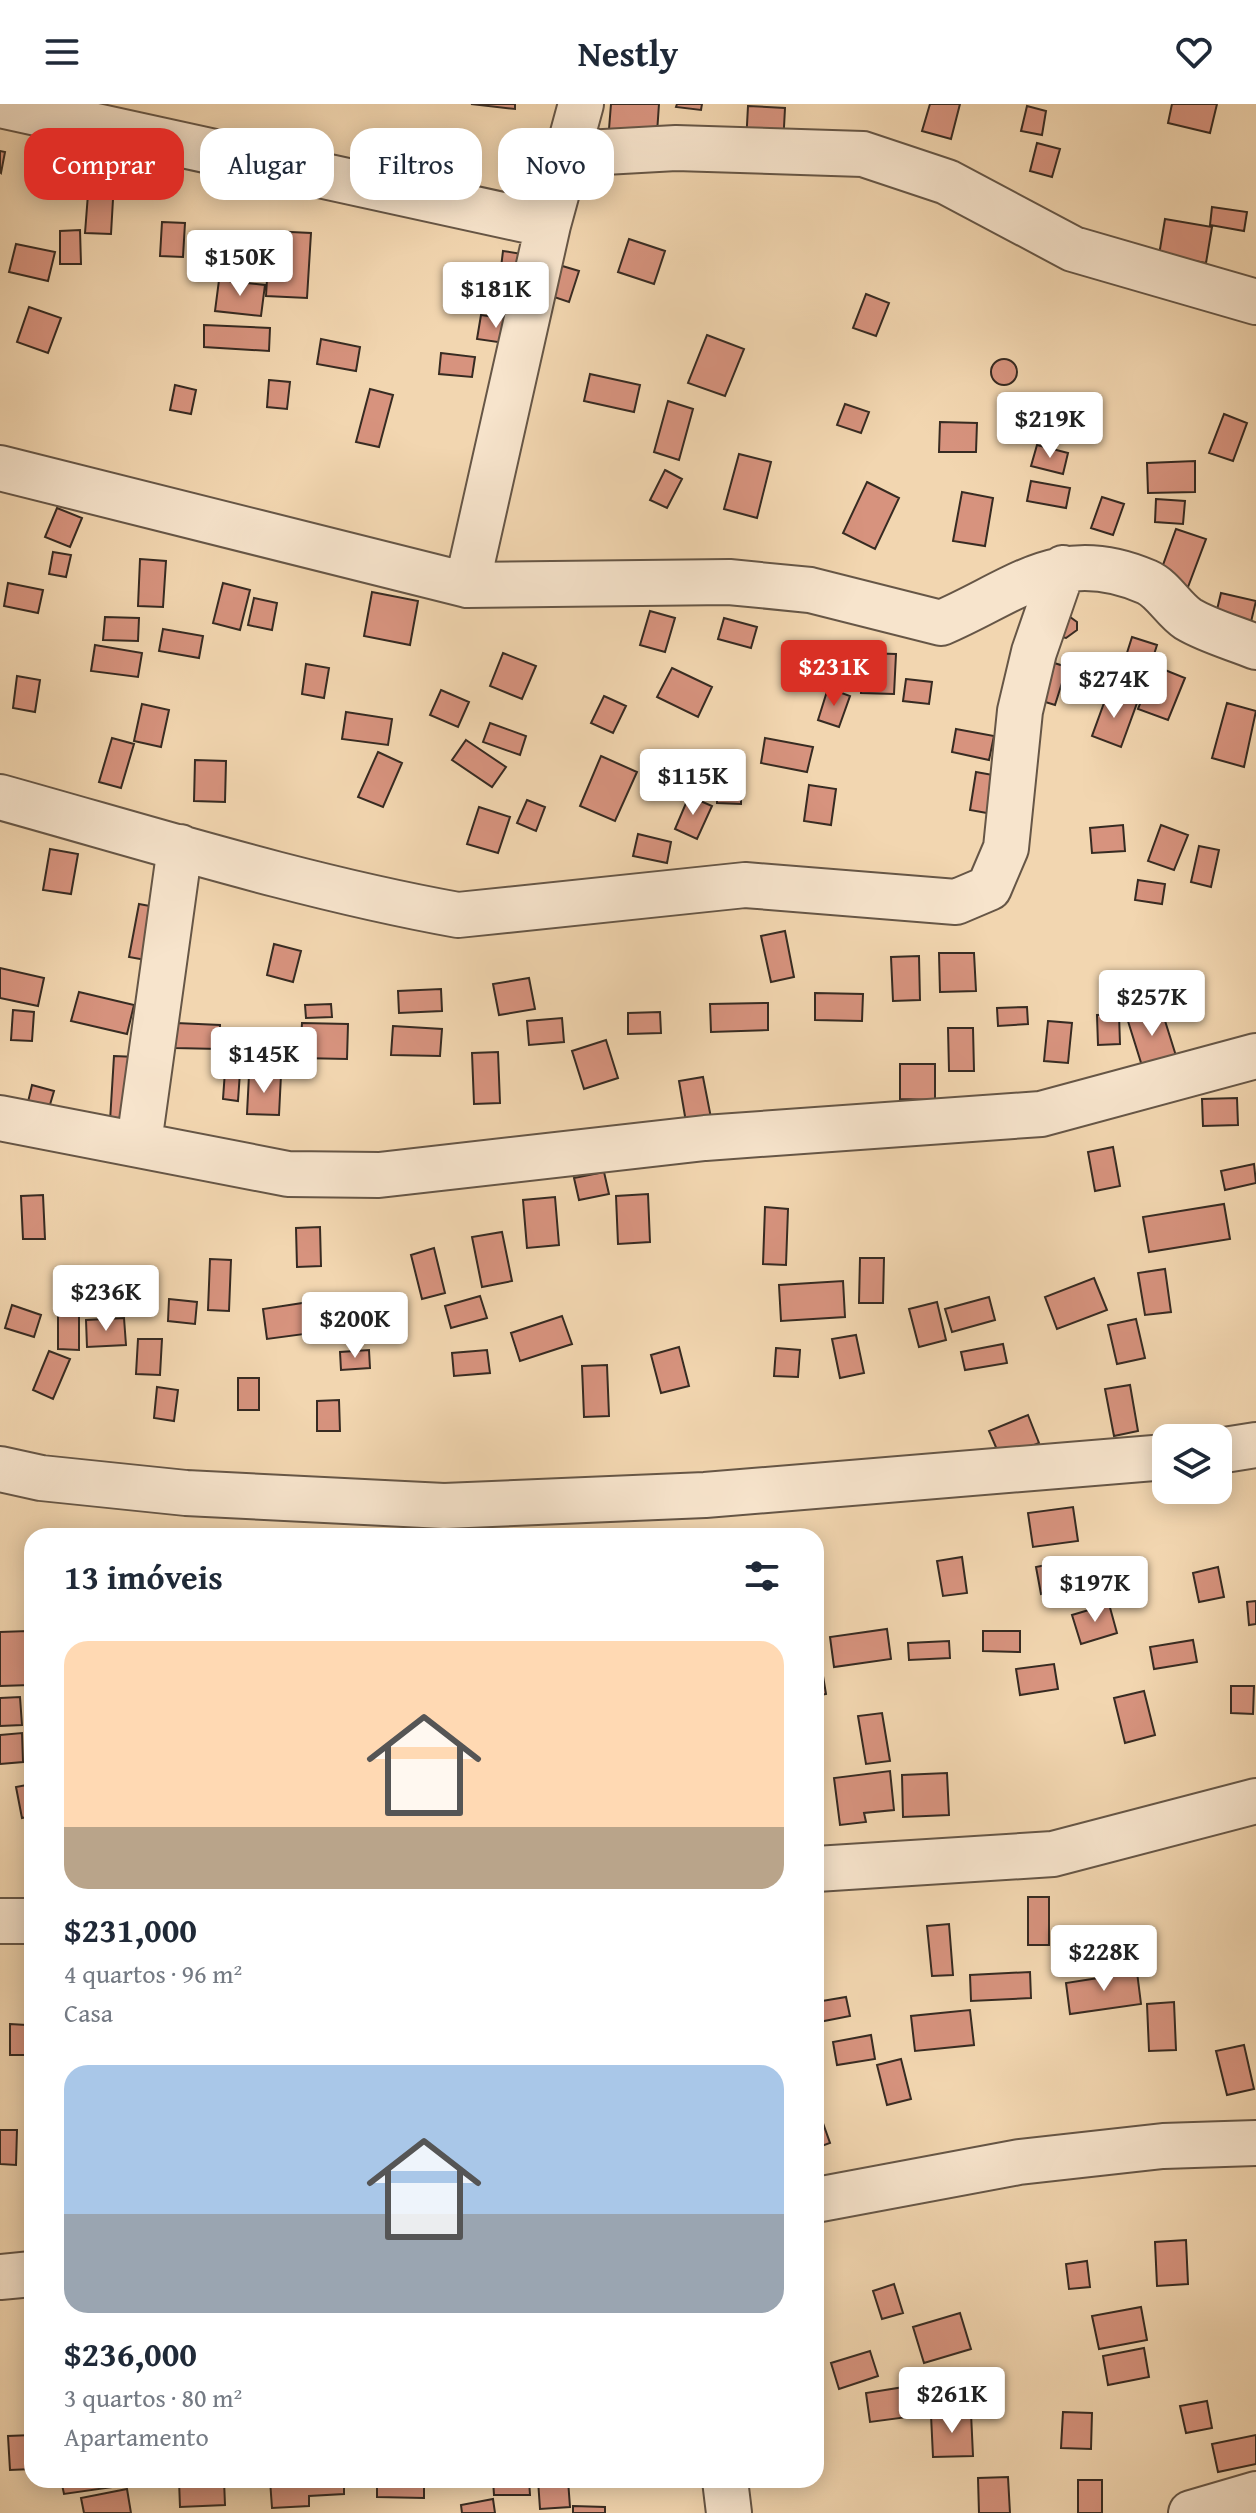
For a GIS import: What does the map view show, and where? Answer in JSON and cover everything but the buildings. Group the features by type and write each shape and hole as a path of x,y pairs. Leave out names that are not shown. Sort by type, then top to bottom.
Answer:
{"street":[{"path":"575,128 581,104"},
{"path":"0,105 548,225"},
{"path":"614,151 676,148 863,154 947,182 1073,249 1256,302"},
{"path":"467,585 555,200"},
{"path":"0,468 467,585 729,582 810,590 941,623 1030,578 1063,568 1094,568 1150,582 1188,618 1256,647"},
{"path":"0,797 180,847 413,907 458,915 631,894 745,885 956,902 989,888 1006,848 1020,711 1034,652 1063,568"},
{"path":"139,1143 180,847"},
{"path":"0,1118 288,1174 379,1175 705,1138 1041,1114 1256,1056"},
{"path":"1232,1449 1256,1445"},
{"path":"0,1469 41,1478 186,1493 444,1506 705,1495 1152,1458"},
{"path":"824,1868 1053,1854 1256,1801"},
{"path":"0,1921 24,1921"},
{"path":"824,2199 1019,2162 1163,2146 1256,2143"},
{"path":"0,2277 24,2275"},
{"path":"726,2488 729,2513"},
{"path":"1191,2513 1256,2494"}]}
